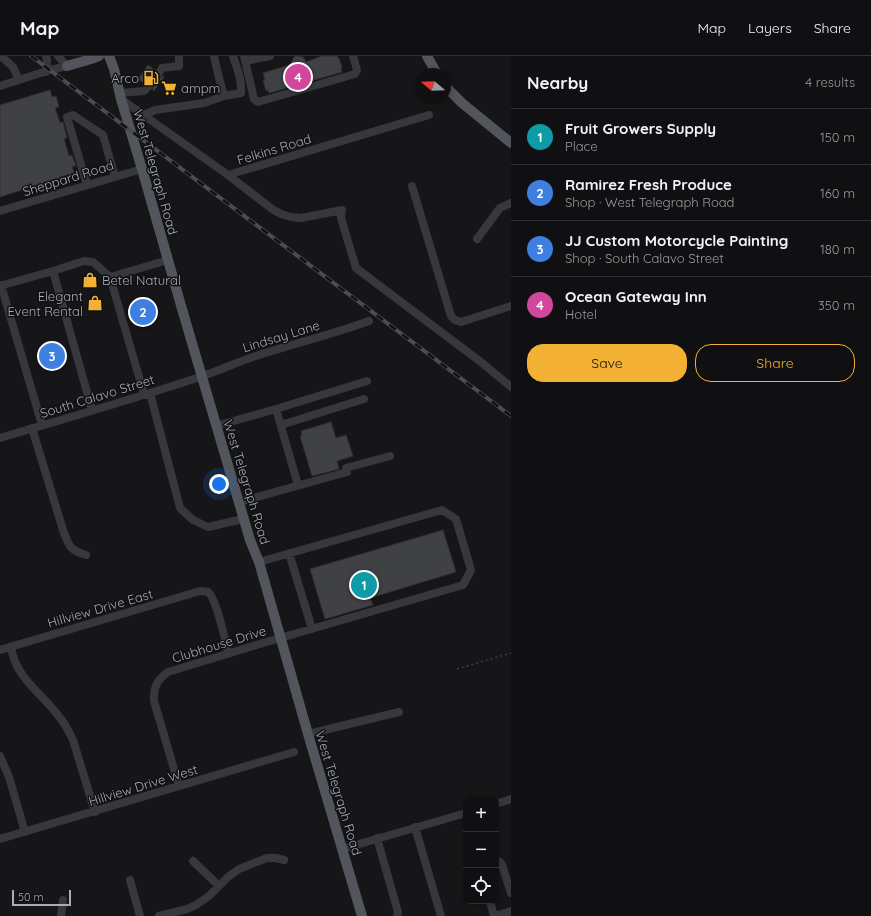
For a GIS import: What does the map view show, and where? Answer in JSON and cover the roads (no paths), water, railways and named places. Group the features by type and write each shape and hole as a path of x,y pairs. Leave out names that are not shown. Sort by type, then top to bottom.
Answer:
{"main road":[{"path":"67,66 99,56"},
{"name":"West Telegraph Road","path":"109,56 201,376 243,518 258,562 362,916"},
{"path":"428,56 434,68"},
{"path":"451,92 462,103 511,143"}],"street":[{"path":"1,56 13,67 19,80"},
{"path":"46,56 46,72"},
{"path":"0,86 67,66 58,56"},
{"path":"159,73 162,68 179,66 179,56"},
{"path":"214,56 224,96"},
{"path":"144,115 155,110 204,103 224,96 241,93 239,75 233,56"},
{"path":"270,56 244,59 254,99 258,102 355,74 357,70 353,56"},
{"path":"120,96 144,92 148,86"},
{"name":"Felkins Road","path":"120,96 228,175 429,115"},
{"path":"87,185 67,117 73,115 103,136 115,177"},
{"name":"Sheppard Road","path":"0,211 142,169"},
{"path":"228,175 272,209 281,214 301,218 342,210 341,218 356,268 481,362 511,387"},
{"path":"412,186 451,316 455,320 461,322 511,306"},
{"path":"477,239 500,208 511,203"},
{"path":"110,277 168,260"},
{"path":"42,425 0,286 84,261 93,262 110,277 147,393 180,508 192,520 208,527 243,518"},
{"path":"53,271 92,410"},
{"name":"Lindsay Lane","path":"201,376 254,356 334,333 369,321"},
{"name":"South Calavo Street","path":"0,438 201,376"},
{"path":"216,426 367,381"},
{"path":"281,425 364,399"},
{"path":"276,409 298,485"},
{"path":"32,428 67,541 74,551 86,555"},
{"path":"239,502 347,472 346,468 390,456"},
{"name":"Clubhouse Drive","path":"179,786 154,701 156,685 161,677 168,672 280,638 463,586 471,570 456,519 442,510 258,562"},
{"path":"289,553 312,629"},
{"name":"Hillview Drive East","path":"0,650 209,588 225,638 228,654"},
{"path":"11,646 17,668 21,674 58,714 74,740 95,812"},
{"path":"308,734 399,712"},
{"name":"Hillview Drive West","path":"0,839 294,752"},
{"path":"0,756 9,777 26,832"},
{"path":"499,803 511,800"},
{"path":"342,849 463,814"},
{"path":"415,827 441,916"},
{"path":"377,838 398,912 397,916"},
{"path":"159,916 188,912 210,896 228,877 239,869 267,858 284,860"},
{"path":"192,862 219,886"},
{"path":"499,862 502,865 511,893"},
{"path":"130,880 140,916"},
{"path":"61,916 62,900"},
{"path":"491,904 495,916 511,911"}],"tunnel":[{"path":"148,87 159,73"}],"railway":[{"path":"31,56 511,416"}],"place":[{"name":"Ocean Gateway Inn","path":"298,77"},
{"name":"Arco","path":"151,78"},
{"name":"ampm","path":"169,88"},
{"name":"Betel Natural","path":"90,280"},
{"name":"Elegant Event Rental","path":"95,303"},
{"name":"Ramirez Fresh Produce","path":"143,312"},
{"name":"JJ Custom Motorcycle Painting","path":"52,356"},
{"name":"Fruit Growers Supply","path":"364,585"}]}
